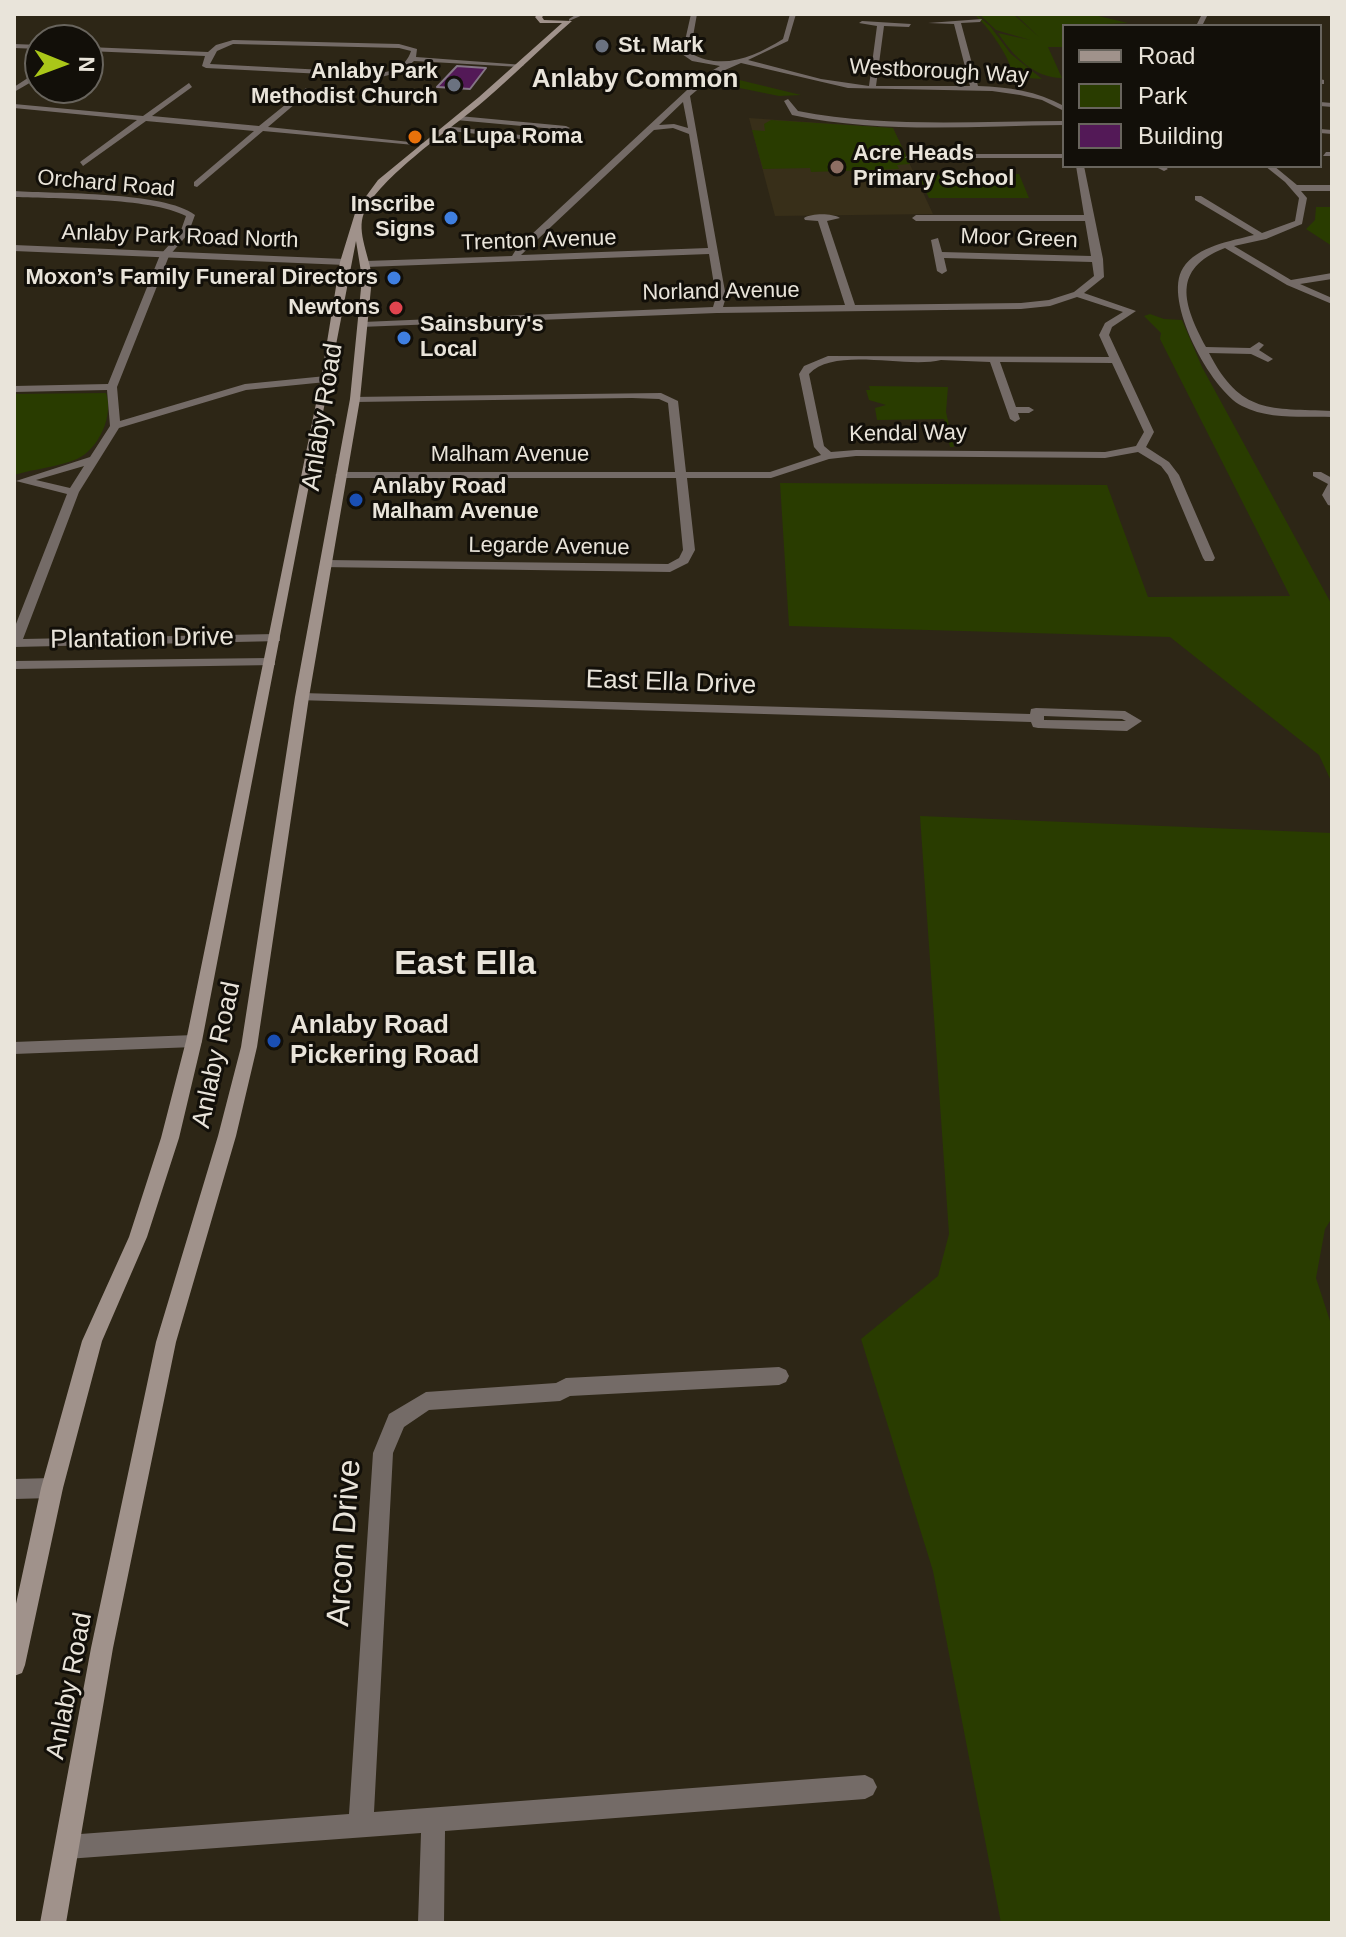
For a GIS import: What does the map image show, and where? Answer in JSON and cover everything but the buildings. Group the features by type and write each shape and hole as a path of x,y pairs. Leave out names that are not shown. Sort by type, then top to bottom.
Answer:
{"main road":[{"path":"535,51 540,17 570,19"},
{"path":"356,228 362,204 374,189 570,19"},
{"name":"Anlaby Road","path":"14,1665 52,1488 92,1341 138,1237 170,1138 194,1041 326,379 345,262 356,228"},
{"name":"Anlaby Road","path":"53,1923 102,1648 166,1342 227,1136 249,1047 302,697 355,399 366,264 356,228"}],"street":[{"path":"570,19 582,14"},
{"path":"694,14 686,54 725,65"},
{"path":"515,259 520,250 712,73 786,40 793,14"},
{"path":"931,23 980,20"},
{"path":"957,21 975,90"},
{"path":"862,23 909,25"},
{"path":"872,88 881,24"},
{"path":"233,42 399,46 415,50 413,59 399,72 381,75 212,67 205,63 222,44 233,42"},
{"path":"104,50 211,54"},
{"path":"413,59 520,65"},
{"name":"Westborough Way","path":"739,60 849,86 1013,91 1047,95 1062,107"},
{"path":"83,164 189,85"},
{"path":"197,184 306,90"},
{"path":"686,96 721,297 717,310"},
{"path":"800,101 787,99 795,113 832,120 906,124 1062,123"},
{"path":"14,106 425,144"},
{"path":"459,118 566,128"},
{"path":"651,128 674,126 691,132"},
{"path":"446,128 537,139"},
{"path":"908,156 922,159 1062,156"},
{"path":"1077,294 1099,277 1080,168"},
{"path":"1272,168 1297,188 1303,198 1299,222 1283,231 1228,246 1195,260 1184,271 1180,284 1202,350 1227,392 1240,401 1277,413 1332,414"},
{"path":"1297,188 1332,188"},
{"name":"Orchard Road","path":"14,194 185,208 191,215 189,223 184,234 165,255"},
{"path":"1198,198 1263,237"},
{"path":"1192,209 1211,206"},
{"path":"808,218 836,218"},
{"path":"822,218 851,309"},
{"path":"916,218 1089,218"},
{"name":"Moor Green","path":"935,240 942,271"},
{"path":"1228,246 1290,283 1332,301"},
{"name":"Anlaby Park Road North","path":"14,248 345,262"},
{"name":"Trenton Avenue","path":"366,264 712,251"},
{"path":"165,255 112,387 115,426 73,492 14,643 275,638"},
{"name":"Moor Green","path":"939,255 1098,259"},
{"path":"1290,283 1332,276"},
{"path":"1077,294 1131,311 1108,325 1104,335 1149,432 1140,448 1165,464 1173,475 1209,558"},
{"name":"Norland Avenue","path":"363,325 717,310 1021,306 1050,303 1077,294"},
{"path":"1202,350 1256,348 1268,359"},
{"path":"828,456 819,447 804,374 808,368 832,358 921,363 941,359 1115,360"},
{"path":"994,359 1013,414 1029,410"},
{"path":"115,426 245,387 326,379"},
{"path":"14,389 112,387"},
{"path":"355,399 661,396 673,401 676,412 680,476"},
{"name":"Kendal Way","path":"680,476 771,475 828,456 856,453 1105,455 1140,448"},
{"path":"18,481 92,460"},
{"path":"1317,474 1332,484 1328,495 1332,503"},
{"name":"Malham Avenue","path":"341,475 680,476"},
{"name":"Legarde Avenue","path":"325,564 670,568 684,560 689,550 680,476"},
{"path":"18,481 73,492"},
{"name":"Plantation Drive","path":"14,665 270,662"},
{"name":"East Ella Drive","path":"302,697 1037,718"},
{"name":"East Ella Drive","path":"1036,712 1125,715 1135,721 1127,727 1082,726 1038,724 1037,718 1036,712"},
{"path":"14,1048 194,1041"},
{"name":"Arcon Drive","path":"361,1823 383,1453 396,1421 426,1401 560,1392 566,1387 779,1376"},
{"path":"14,1489 52,1488"},
{"path":"67,1847 865,1787"},
{"path":"431,1923 433,1819"}],"shaded area":[{"name":"Acre Heads Primary School","path":"749,118 893,128 933,214 775,216"}],"green space":[{"path":"974,14 990,26 1011,54 1042,79 1014,77 997,41"},
{"path":"979,14 1013,14 1039,37 1015,14 1090,14 1128,23 1062,24 1062,47 1048,47 1062,78 1033,70 1010,50 998,33 1030,40 996,30"},
{"path":"719,75 801,95 779,96 710,82"},
{"path":"771,120 893,128 910,164 897,165 899,169 811,172 810,168 763,169 752,130 765,131 764,124"},
{"path":"1019,174 1029,198 929,198 918,175"},
{"path":"1316,207 1332,207 1332,246 1306,229 1315,220"},
{"path":"1150,314 1182,320 1202,367 1332,605 1332,783 1319,755 1170,637 789,626 780,483 1107,485 1148,597 1290,596 1160,339 1161,333 1144,316"},
{"path":"869,386 948,387 946,412 954,447 950,447 944,419 877,420 875,408 886,405 869,400 866,390 870,390"},
{"path":"106,393 106,421 92,448 77,459 14,475 14,394"},
{"path":"920,816 1332,833 1332,1218 1325,1229 1316,1278 1332,1327 1332,1923 1001,1923 933,1571 861,1339 938,1276 949,1234"}],"place":[{"name":"St. Mark","path":"602,46"},
{"name":"Anlaby Park Methodist Church","path":"454,85"},
{"name":"La Lupa Roma","path":"415,137"},
{"name":"Acre Heads Primary School","path":"837,167"},
{"name":"Inscribe Signs","path":"451,218"},
{"name":"Moxon’s Family Funeral Directors","path":"394,278"},
{"name":"Newtons","path":"396,308"},
{"name":"Sainsbury's Local","path":"404,338"},
{"name":"Anlaby Road Malham Avenue","path":"356,500"},
{"name":"Anlaby Road Pickering Road","path":"274,1041"}],"district":[{"name":"Anlaby Common","path":"635,80"},
{"name":"East Ella","path":"465,965"}]}
